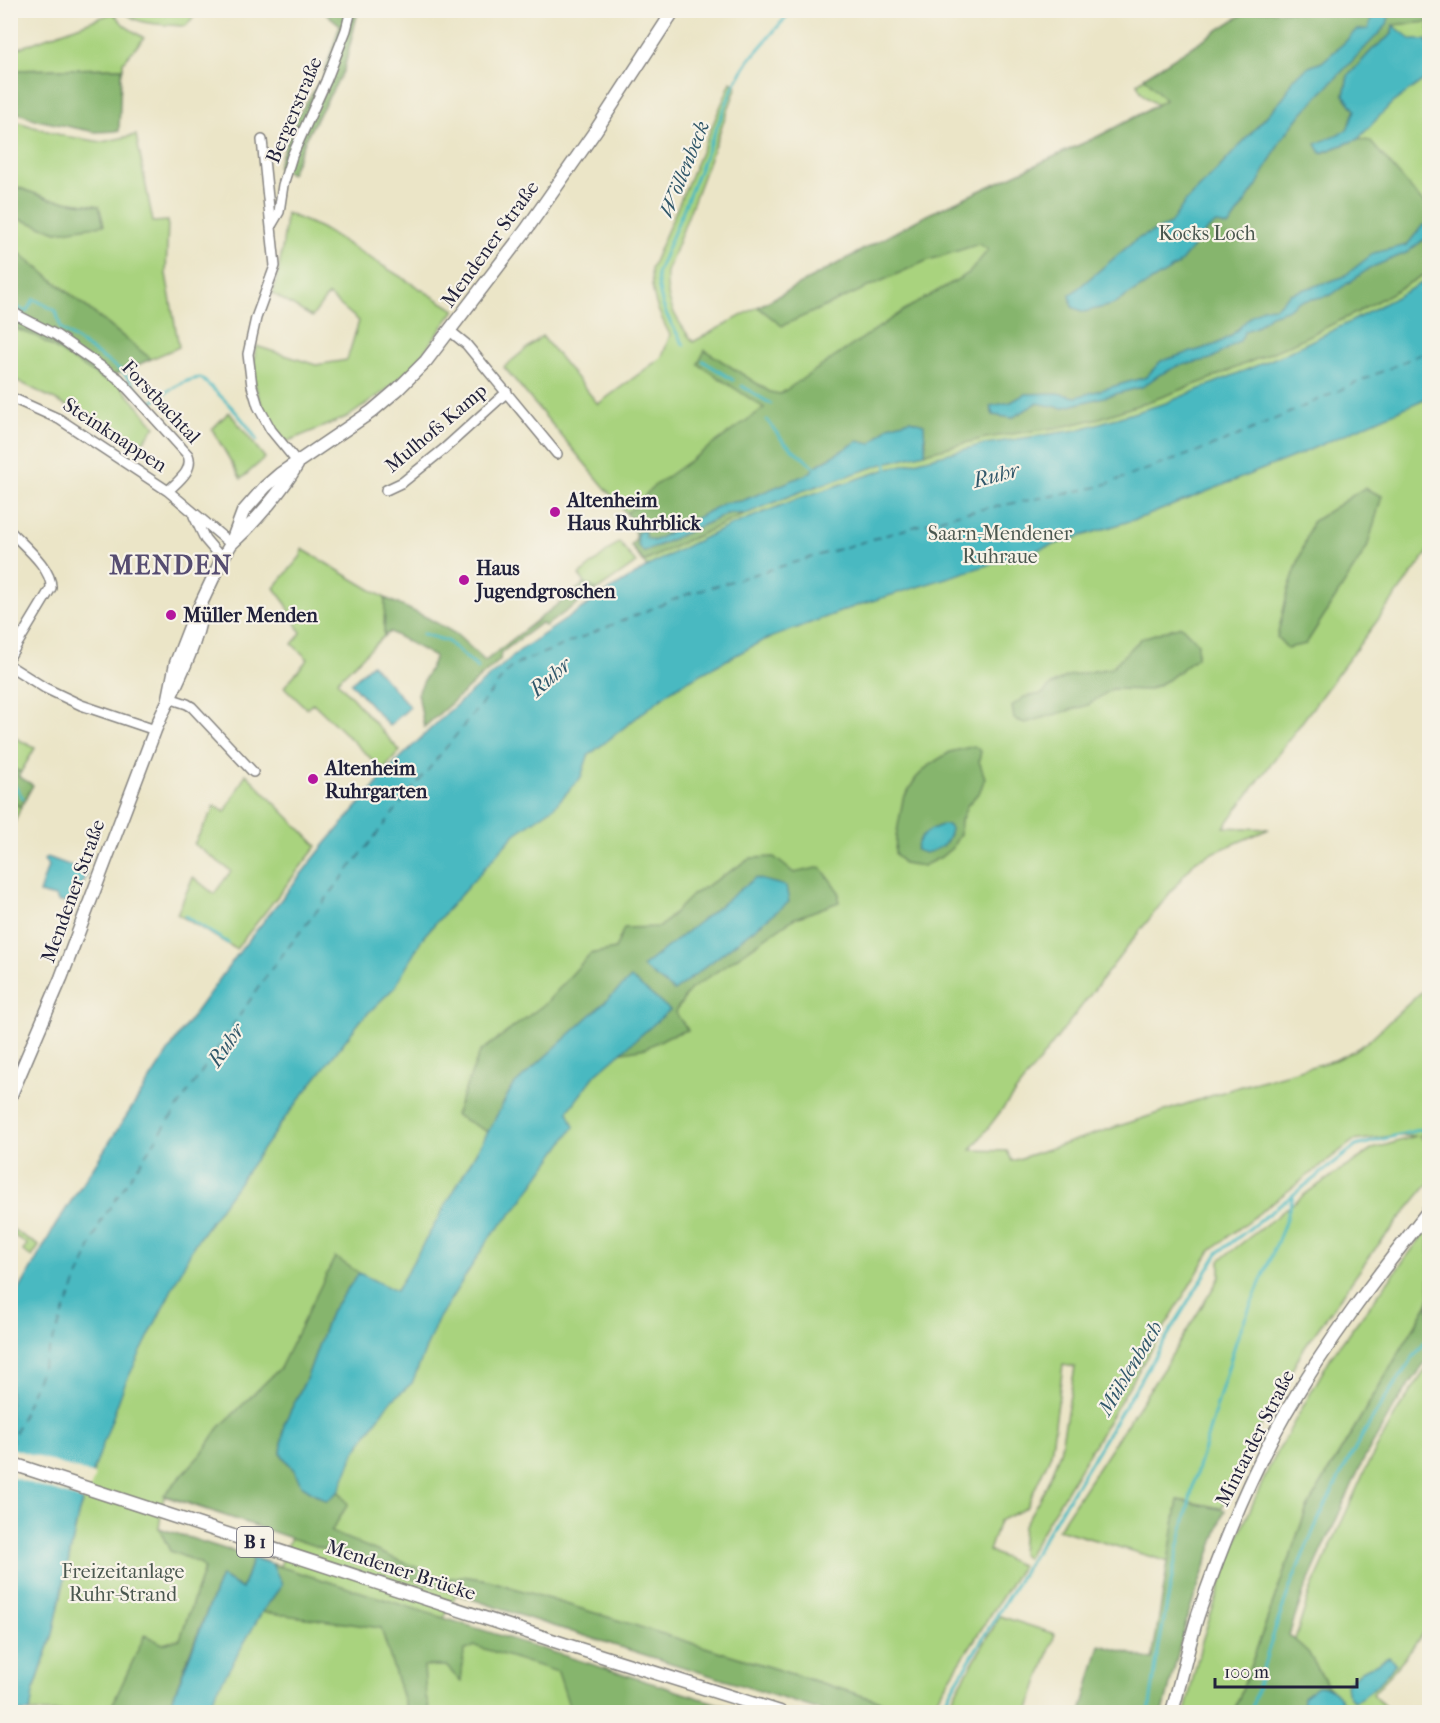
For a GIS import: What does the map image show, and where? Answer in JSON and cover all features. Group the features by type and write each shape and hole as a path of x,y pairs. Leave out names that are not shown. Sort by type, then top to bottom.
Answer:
{"main road":[{"name":"Mendener Straße","path":"10,1097 62,978 168,698 185,667 199,631 204,597 231,544 239,517 280,474 371,412 426,361 526,230 596,130 674,10"},
{"name":"Mintarder Straße","path":"1172,1713 1198,1617 1227,1537 1258,1467 1285,1415 1336,1331 1430,1209"},
{"name":"Mendener Brücke","path":"10,1462 780,1713"}],"street":[{"name":"Bergerstraße","path":"272,224 279,212 283,185 292,156 326,81 346,30 351,10"},
{"name":"Bergerstraße","path":"262,140 275,266 256,318 248,354 252,386 258,406 271,430 297,463"},
{"name":"Forstbachtal","path":"10,310 56,335 119,379 188,455 189,469 168,491"},
{"name":"Mulhofs Kamp","path":"450,331 466,344 557,454"},
{"name":"Mulhofs Kamp","path":"386,490 403,482 444,449 507,392"},
{"name":"Steinknappen","path":"10,397 59,419 168,491 231,544"},
{"name":"Steinknappen","path":"193,513 205,539 222,559"},
{"path":"10,531 45,568 50,577 51,588 10,656"},
{"path":"10,666 45,688 81,705 155,730"},
{"path":"168,698 192,707 253,772"}],"green space":[{"path":"123,11 198,11 186,26 144,22"},
{"path":"323,11 358,11 344,70 307,136 291,174 277,167 297,117 323,77 340,25"},
{"name":"Saarn-Mendener Ruhraue","path":"1248,11 1429,11 1429,551 1224,827 1269,829 1196,860 971,1150 1007,1151 1012,1161 1235,1088 1335,1060 1368,1041 1429,985 1429,1132 1419,1136 1429,1144 1429,1183 1375,1249 1303,1350 1234,1474 1222,1508 1178,1500 1169,1562 1058,1529 1165,1366 1220,1277 1220,1260 1309,1191 1373,1149 1416,1136 1392,1136 1353,1141 1211,1250 1026,1558 1021,1553 1023,1527 1044,1491 1060,1452 1075,1367 1063,1365 1051,1454 1026,1508 999,1521 989,1551 1022,1566 928,1712 915,1712 488,1580 465,1577 442,1622 725,1712 30,1712 33,1693 53,1634 79,1511 93,1473 10,1443 684,617 631,546 636,539 634,529 637,526 504,367 542,336 598,404 662,357 670,335 656,304 651,269 731,82 737,86 667,272 672,309 693,342 927,215 1099,136 1158,105 1143,94 1137,83","holes":["164,1496 291,1537 280,1566 228,1549 207,1574 183,1630 204,1569 200,1563 170,1551 159,1528"]},
{"name":"Kocks Loch","path":"1248,11 1429,11 1429,22 1393,25 1392,34 1372,50 1348,76 1344,95 1355,110 1347,130 1322,153 1358,139 1370,141 1429,208 1429,272 1356,313 1287,346 1205,381 1100,418 1061,427 986,438 925,453 924,433 889,426 872,443 831,457 816,466 811,473 742,501 724,503 654,541 646,538 644,552 729,513 746,514 644,562 631,546 636,539 634,529 637,526 626,513 639,504 650,489 764,408 698,364 705,350 770,392 780,394 906,309 969,273 988,250 979,244 926,261 782,326 758,307 927,215 1099,136 1165,100 1144,77"},
{"path":"113,13 125,26 144,38 123,62 123,68 11,70 11,51"},
{"path":"123,68 119,131 95,132 37,120 11,110 11,70"},
{"path":"11,120 64,136 102,142 136,135 153,222 168,221 166,274 179,347 151,359 11,246 11,216 57,232 99,206 50,199 11,185"},
{"path":"11,185 50,199 99,206 104,225 57,232 11,216"},
{"path":"286,213 321,228 455,310 415,364 385,391 349,416 286,442 271,423 262,407 257,391 253,369 256,346 316,365 347,360 359,321 328,295 312,317 273,294"},
{"path":"10,246 151,359 104,380 36,336 11,327"},
{"path":"10,327 36,336 112,376 155,426 139,448 102,424 16,380 13,386 11,385"},
{"path":"229,412 265,458 241,479 212,429"},
{"path":"1364,488 1382,496 1367,548 1306,644 1287,648 1277,637 1288,591 1312,522"},
{"path":"619,542 636,563 597,590 585,583 579,575"},
{"path":"302,549 385,598 384,636 337,681 400,751 383,770 313,703 307,709 284,687 308,659 292,644 301,633 286,604 274,588 301,556"},
{"path":"585,583 597,590 545,626 541,623 501,653 500,660 424,727 418,693 435,657 390,632 384,636 385,598 456,634 485,661"},
{"path":"1181,626 1198,643 1197,657 1168,680 1148,690 1112,689 1088,705 1025,723 1014,719 1012,706 1024,697 1042,694 1051,685 1068,676 1111,668 1142,638"},
{"path":"10,735 35,748 21,772 11,768"},
{"path":"974,746 981,751 979,761 985,778 980,791 967,806 961,821 960,834 952,848 941,857 923,866 903,863 895,853 903,799 916,778 929,765 950,752"},
{"path":"11,768 21,772 18,776 33,785 21,807 11,802"},
{"path":"246,774 317,846 236,949 177,914 193,877 214,894 231,871 194,844 215,806 225,812"},
{"path":"11,802 21,807 11,830"},
{"path":"774,857 794,873 821,867 839,892 839,902 793,919 690,990 675,1012 688,1030 669,1036 646,1048 618,1053 669,1010 512,1087 488,1132 455,1115 480,1052 546,1003 590,954 615,949 624,928 660,927 692,895 751,858"},
{"path":"1429,1227 1429,1302 1307,1508 1234,1712 1185,1712 1202,1641 1234,1546 1270,1465 1331,1357"},
{"path":"12,1229 39,1246 32,1257 23,1251 27,1244 11,1234"},
{"path":"335,1257 359,1273 330,1313 307,1377 284,1424 281,1454 302,1485 326,1501 339,1491 348,1504 331,1532 444,1579 462,1576 488,1580 915,1712 826,1712 528,1618 164,1495 202,1453 219,1428 280,1368"},
{"path":"1429,1302 1429,1357 1393,1408 1362,1463 1304,1591 1289,1635 1308,1652 1329,1688 1323,1686 1300,1712 1234,1712 1307,1508"},
{"path":"1429,1365 1429,1623 1412,1649 1373,1694 1390,1712 1272,1712 1310,1592 1367,1466 1398,1410"},
{"path":"1178,1500 1225,1510 1187,1618 1163,1712 1081,1712 1100,1645 1152,1660"},
{"path":"159,1528 253,1558 242,1589 221,1576 173,1698 163,1712 109,1712 145,1635 163,1644 180,1639 204,1569 200,1563 170,1551"},
{"path":"272,1564 744,1712 571,1712 558,1672 475,1646 464,1651 461,1682 446,1666 424,1666 426,1697 430,1712 407,1712 381,1628 262,1612 282,1585"},
{"path":"1000,1616 1055,1634 1028,1712 944,1712"}],"water":[{"path":"1374,11 1386,11 1389,16 1387,25 1303,112 1281,140 1257,185 1228,227 1216,223 1206,231 1178,265 1112,305 1084,312 1072,307 1070,295 1137,239 1170,224 1185,202 1284,97 1294,78 1309,67 1322,62 1356,30 1368,29"},
{"path":"1393,25 1412,40 1426,40 1429,46 1429,76 1391,104 1358,139 1321,153 1316,144 1347,130 1355,110 1344,95 1348,76 1372,50 1392,34"},
{"path":"1429,223 1429,238 1406,253 1370,268 1331,295 1298,302 1287,310 1271,315 1256,327 1245,331 1240,341 1211,359 1178,366 1142,387 1062,408 1037,403 1012,418 993,415 990,406 1011,402 1025,394 1057,393 1076,397 1146,377 1161,361 1215,345 1231,336 1251,316 1263,308 1276,307 1290,294 1343,277 1374,253 1407,245 1422,226"},
{"name":"Ruhr","path":"1429,279 1429,397 1298,455 1146,516 856,606 762,641 673,689 588,756 581,777 554,807 515,834 424,936 395,987 362,1019 285,1118 194,1245 124,1386 79,1511 53,1634 33,1693 30,1712 10,1712 10,1307 55,1226 179,1035 240,951 326,843 395,763 448,712 519,651 608,591 693,543 797,499 887,469 985,444 1077,430 1166,403 1280,356 1352,321"},
{"path":"910,420 924,424 925,453 886,463 800,492 746,514 729,513 644,552 638,546 637,533 644,530 646,538 654,541 724,503 742,501 810,473 814,467 858,441 871,444 889,426"},
{"path":"372,664 410,707 389,726 351,683"},
{"path":"942,825 948,825 951,829 943,846 925,853 916,850 925,834"},
{"path":"47,857 86,871 87,874 75,903 59,902 55,897 39,893 48,866 44,860"},
{"path":"755,878 786,886 789,902 674,991 642,967"},
{"path":"631,978 670,1010 596,1074 568,1111 574,1127 515,1210 490,1237 437,1321 412,1383 387,1405 355,1452 339,1491 326,1501 301,1485 294,1470 281,1454 284,1424 307,1377 330,1313 359,1273 396,1291 512,1087"},
{"path":"253,1558 272,1564 282,1585 262,1612 206,1712 163,1712 173,1698 221,1576 242,1589"},
{"path":"1389,1657 1395,1664 1382,1680 1371,1691 1353,1701 1347,1692 1346,1684 1362,1671"},
{"path":"1318,1686 1328,1688 1340,1698 1343,1712 1300,1712 1303,1697"}],"pier":[{"path":"11,1448 95,1475 86,1501 11,1477"}],"waterway":[{"name":"Wöllenbeck","path":"684,345 665,311 657,274 734,85 749,60 788,15"},
{"path":"10,299 26,312 34,299 56,311 61,329 123,372 148,403 182,383 201,378 239,415 257,441"},
{"name":"Wöllenbeck","path":"703,361 733,380"},
{"name":"Wöllenbeck","path":"742,386 771,404"},
{"name":"Wöllenbeck","path":"767,420 783,441 814,467"},
{"path":"886,463 887,469"},
{"path":"423,634 447,641 478,668"},
{"path":"10,779 23,798"},
{"path":"185,916 228,943"},
{"name":"Mühlenbach","path":"938,1712 1218,1253 1356,1146 1430,1127"},
{"path":"1149,1712 1175,1562 1195,1478 1237,1338 1283,1228 1293,1196"},
{"path":"1251,1712 1281,1612 1321,1515 1371,1422 1430,1335"}],"ferry route":[{"path":"10,1446 101,1221 269,972 512,666 685,595 957,514 1098,487 1226,441 1430,350"}],"place":[{"name":"Altenheim Haus Ruhrblick","path":"555,512"},
{"name":"Haus Jugendgroschen","path":"464,580"},
{"name":"Müller Menden","path":"171,615"},
{"name":"Altenheim Ruhrgarten","path":"313,779"}],"district":[{"name":"MENDEN","path":"171,565"}],"park label":[{"name":"Freizeitanlage Ruhr-Strand","path":"123,1582"}]}
